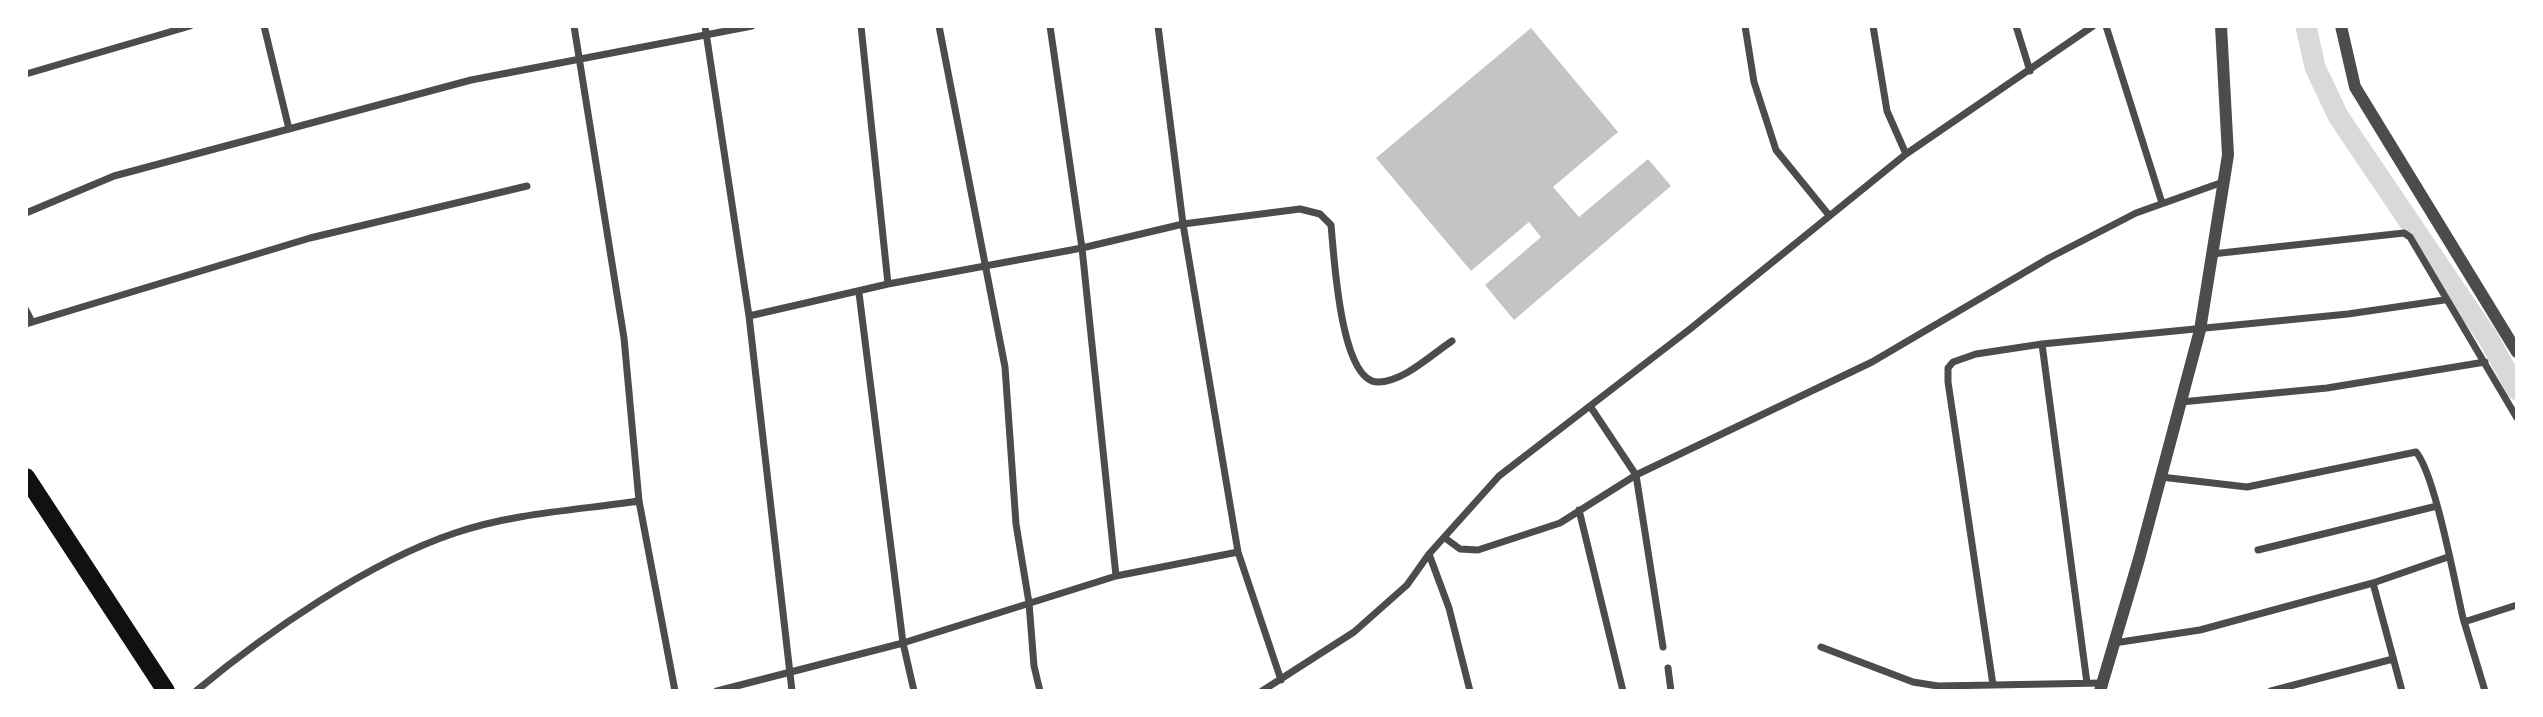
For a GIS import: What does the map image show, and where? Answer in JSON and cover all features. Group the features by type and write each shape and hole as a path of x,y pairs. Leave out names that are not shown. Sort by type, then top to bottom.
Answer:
{"main road":[{"path":"26,477 166,691"}],"street":[{"path":"26,74 190,26"},
{"path":"264,26 289,129"},
{"path":"574,26 624,338 639,501 675,691"},
{"path":"26,213 114,176 471,80 705,30 752,26"},
{"path":"861,26 888,284"},
{"path":"939,26 1005,367 1016,524 1029,603 1034,666 1040,691"},
{"path":"1050,26 1082,248 1116,576"},
{"path":"1158,26 1183,224 1238,552 1281,680"},
{"path":"1745,26 1754,82 1776,150 1828,214"},
{"path":"1873,26 1887,111 1906,154"},
{"path":"2016,26 2030,71"},
{"path":"1262,691 1354,632 1407,585 1429,554 1499,476 1690,328 1828,214 1906,154 2093,26"},
{"path":"2106,26 2162,203"},
{"path":"1821,646 1913,682 1938,686 2087,683 2101,687 2200,330 2228,155 2228,108 2221,26"},
{"path":"2341,26 2355,88 2517,352"},
{"path":"705,30 749,316 776,533 792,691"},
{"path":"1445,538 1460,549 1478,550 1540,531 1636,475 1872,362 2049,258 2136,213 2224,182"},
{"path":"26,310 29,323 310,238 527,187"},
{"path":"749,316 859,293 888,284 1082,248 1183,224 1300,209 1321,214 1331,225 1351,357 1357,369 1370,381 1395,379 1452,341"},
{"path":"2212,254 2404,233 2416,247 2444,300 2485,362 2517,418"},
{"path":"859,293 903,643 914,691"},
{"path":"1993,685 1948,368 1953,362 1976,354 2042,344 2200,330 2444,300"},
{"path":"2042,344 2087,683"},
{"path":"2181,402 2326,388 2485,362"},
{"path":"1590,406 1636,475 1662,646"},
{"path":"2161,477 2247,487 2412,451 2422,460 2437,506 2464,622 2485,691"},
{"path":"196,691 251,645 378,568 433,541 517,518 639,501"},
{"path":"2258,550 2437,506"},
{"path":"1579,510 1623,691"},
{"path":"717,691 903,643 1116,576 1238,552"},
{"path":"1429,554 1449,608 1469,691"},
{"path":"2114,643 2200,630 2373,583 2448,557"},
{"path":"2373,583 2402,691"},
{"path":"2464,622 2517,605"},
{"path":"2271,691 2393,659"},
{"path":"1668,668 1671,691"}],"building":[{"path":"1531,28 1618,132 1553,187 1579,217 1648,159 1671,186 1514,320 1485,285 1541,237 1529,222 1471,271 1376,158"}],"waterway":[{"path":"2306,26 2315,67 2338,116 2488,338 2517,390"}]}
